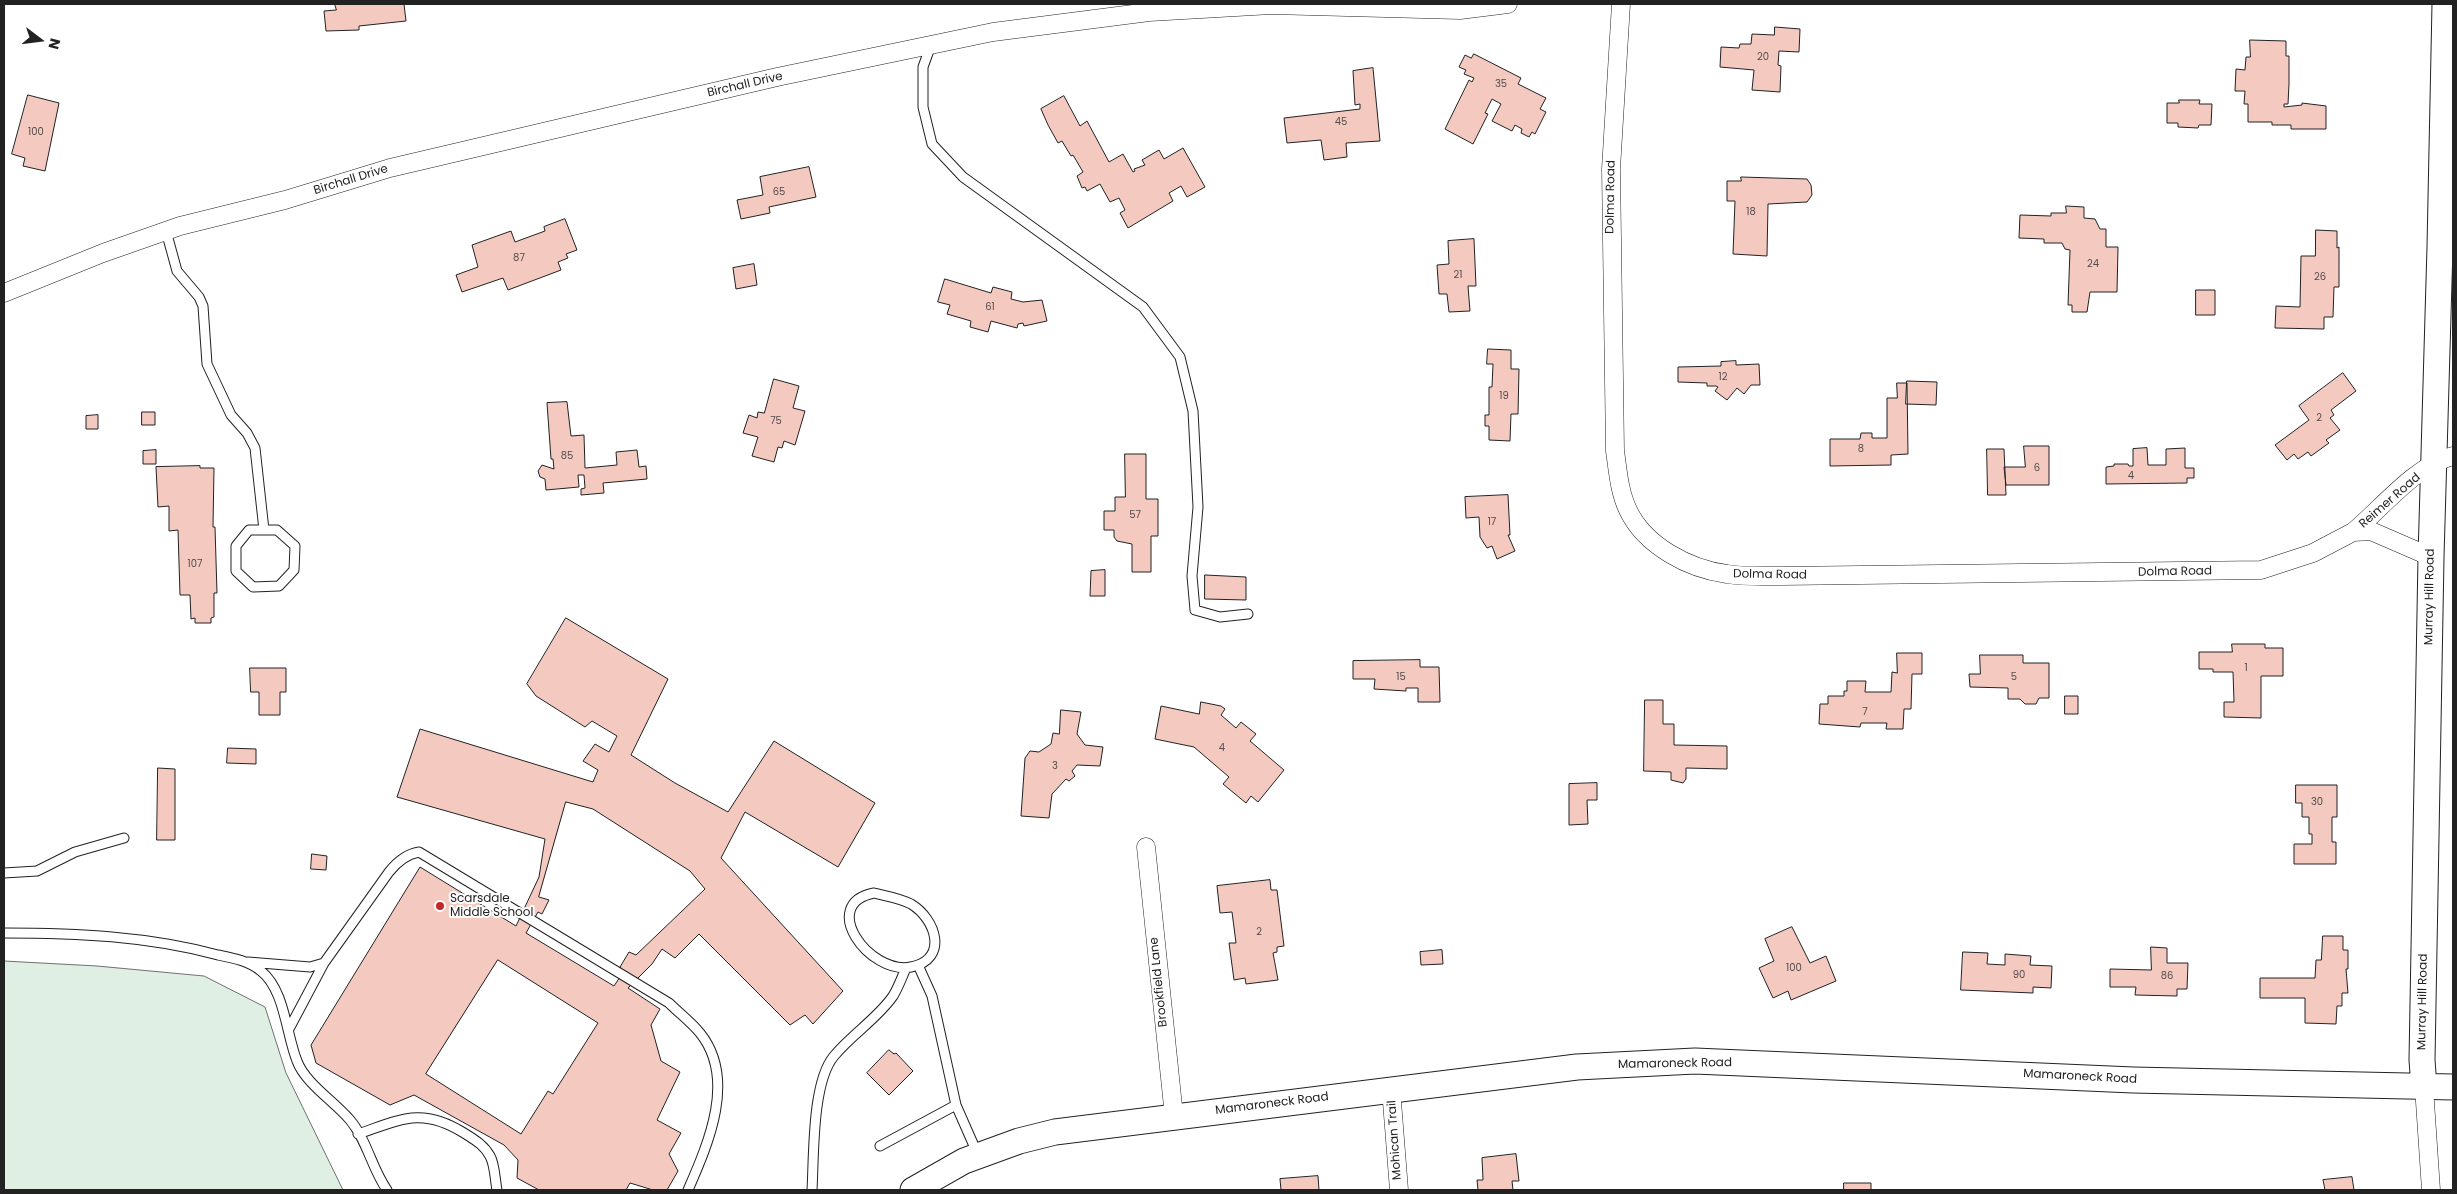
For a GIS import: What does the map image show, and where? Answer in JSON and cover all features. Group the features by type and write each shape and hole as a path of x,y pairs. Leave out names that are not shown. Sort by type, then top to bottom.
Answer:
{"street":[{"name":"Birchall Drive","path":"4,293 166,231 285,200 390,168 777,77 992,32 1149,12 1271,5 1460,10 1508,4"},
{"name":"Dolma Road","path":"1622,4 1613,107 1611,169 1615,451 1620,487 1628,511 1656,545 1700,568 1727,574 1781,576 2216,571 2261,570 2285,564 2313,553 2353,532"},
{"name":"Murray Hill Road","path":"2431,1190 2422,1050 2431,557 2444,460 2445,4"},
{"name":"Reimer Road","path":"2353,532 2407,482 2444,460"},
{"path":"2353,532 2371,532 2431,557"},
{"name":"Brookfield Lane","path":"1146,847 1174,1116"},
{"name":"Mamaroneck Road","path":"913,1190 964,1161 1055,1132 1577,1067 1695,1061 2133,1080 2453,1087"},
{"name":"Mohican Trail","path":"1391,1089 1399,1190"}],"lane":[{"path":"931,45 923,67 922,107 932,144 963,177 1143,306 1180,357 1193,411 1198,507 1192,576 1195,610 1220,617 1248,614"},
{"path":"166,231 177,271 199,297 203,306 207,364 231,415 247,433 255,448 264,530"},
{"path":"249,530 264,530 278,530 295,546 294,570 278,586 252,586 236,572 236,546 249,530"},
{"path":"4,873 37,870 75,852 124,838"},
{"path":"289,1029 324,963 388,872 398,861 411,853 419,852 669,1003 700,1033 713,1059 716,1076 715,1119 707,1147 688,1190"},
{"path":"874,893 912,904 932,924 935,950 929,958 918,965 906,968 882,961 858,944 852,930 850,914 855,901 863,895 874,893"},
{"path":"4,932 113,936 194,948 245,962 310,967 324,963"},
{"path":"245,962 261,971 273,986 289,1029 297,1062 315,1086 351,1121 387,1190"},
{"path":"918,965 932,996 956,1105 978,1156"},
{"path":"812,1190 818,1098 826,1068 834,1056 883,1009 894,994 906,968"},
{"path":"880,1146 956,1105"},
{"path":"358,1134 412,1117 434,1118 447,1122 482,1144 491,1157 496,1190"}],"green space":[{"path":"4,961 97,966 204,976 265,1007 286,1073 343,1190 4,1190"}],"building":[{"path":"335,4 404,4 406,21 359,26 359,30 326,31 324,11 336,10"},
{"path":"1775,27 1800,29 1799,52 1779,51 1778,65 1781,66 1780,92 1752,90 1754,70 1720,67 1721,47 1739,48 1740,44 1751,44 1752,34 1774,35"},
{"path":"2250,40 2286,41 2286,56 2289,56 2289,84 2288,104 2284,104 2284,107 2302,105 2302,103 2326,106 2326,129 2291,129 2291,125 2272,125 2272,122 2248,122 2248,104 2244,104 2245,91 2235,91 2236,69 2245,70 2246,57 2250,57"},
{"path":"1474,54 1521,78 1518,84 1546,98 1540,109 1546,112 1535,134 1532,132 1529,137 1521,133 1522,129 1515,125 1512,131 1492,121 1501,104 1492,99 1485,113 1488,114 1473,144 1445,129 1469,80 1472,82 1474,78 1464,74 1466,70 1459,67 1465,55 1471,58"},
{"path":"1373,68 1380,141 1346,143 1347,157 1324,160 1321,140 1287,143 1284,118 1360,109 1360,104 1355,105 1353,71"},
{"path":"28,95 59,103 45,171 23,166 25,158 12,154"},
{"path":"1064,96 1080,126 1087,121 1109,162 1123,154 1133,172 1135,171 1134,169 1145,165 1142,160 1159,150 1164,159 1183,148 1205,187 1187,197 1181,186 1169,193 1173,201 1128,228 1120,213 1125,210 1119,198 1110,202 1100,184 1087,191 1085,187 1082,188 1077,176 1083,172 1062,141 1058,143 1048,125 1041,109"},
{"path":"2179,100 2200,100 2199,104 2212,104 2211,125 2199,125 2198,128 2178,127 2178,123 2167,123 2167,103 2179,103"},
{"path":"809,167 816,197 769,207 770,213 741,219 737,200 763,195 760,177"},
{"path":"1741,177 1807,179 1811,185 1812,195 1807,202 1768,204 1767,256 1733,254 1735,201 1727,201 1727,181 1741,181"},
{"path":"2066,206 2084,207 2084,218 2095,219 2100,229 2106,229 2106,247 2118,247 2117,292 2090,292 2087,312 2072,312 2072,305 2068,305 2070,250 2065,249 2062,243 2044,243 2044,239 2019,238 2020,215 2051,216 2051,213 2066,213"},
{"path":"565,219 577,250 566,254 568,258 558,262 561,270 508,290 503,278 462,292 456,275 478,267 472,245 511,231 515,242 545,231 544,227"},
{"path":"2316,230 2337,231 2339,287 2334,287 2333,317 2324,317 2324,329 2275,328 2276,306 2300,307 2301,256 2315,256"},
{"path":"1474,239 1476,286 1468,286 1470,311 1449,312 1447,294 1439,294 1437,265 1449,264 1448,241"},
{"path":"754,264 757,285 736,289 733,268"},
{"path":"945,279 991,293 993,287 1012,292 1011,299 1023,302 1042,300 1047,321 1024,326 1023,323 1018,324 1017,328 991,321 988,332 970,327 971,321 947,314 950,305 938,302"},
{"path":"2196,290 2215,290 2215,315 2196,315"},
{"path":"1488,349 1511,350 1511,369 1519,369 1518,414 1511,414 1510,441 1489,440 1489,426 1485,426 1485,415 1489,415 1489,387 1492,387 1493,364 1487,364"},
{"path":"1736,361 1736,365 1759,364 1760,385 1751,385 1744,394 1737,388 1727,400 1715,391 1718,387 1716,386 1707,386 1707,383 1678,382 1678,367 1721,366 1721,362"},
{"path":"2343,373 2356,391 2331,410 2334,415 2330,418 2340,430 2326,440 2329,443 2311,456 2308,452 2298,459 2294,454 2287,460 2275,445 2309,420 2299,406"},
{"path":"774,379 799,386 793,408 805,411 795,445 784,441 782,448 778,447 774,462 752,456 758,437 743,433 749,415 757,418 758,412 764,413"},
{"path":"1907,381 1937,382 1936,405 1906,404"},
{"path":"1897,383 1907,383 1908,454 1891,455 1891,465 1830,466 1830,439 1860,439 1861,433 1872,433 1872,438 1887,438 1887,398 1897,398"},
{"path":"567,402 571,436 584,435 585,468 617,465 616,452 637,450 639,467 646,466 647,479 603,483 604,493 581,495 581,489 585,488 584,475 578,475 579,487 546,490 545,479 540,477 538,471 542,465 554,469 553,459 551,459 547,403"},
{"path":"142,412 155,412 155,425 142,425"},
{"path":"98,415 98,429 86,429 86,416"},
{"path":"2024,446 2049,446 2049,485 2006,485 2004,467 2025,467"},
{"path":"2147,448 2148,465 2166,465 2166,449 2185,448 2185,468 2194,468 2194,478 2187,478 2187,483 2106,484 2106,467 2114,466 2114,464 2133,466 2133,449"},
{"path":"1987,449 2004,449 2006,495 1988,495"},
{"path":"156,450 156,464 143,464 143,451"},
{"path":"1125,454 1146,454 1146,499 1158,499 1158,536 1151,536 1151,572 1132,572 1132,544 1117,541 1114,537 1114,530 1104,530 1104,511 1115,511 1115,497 1125,497"},
{"path":"200,466 200,468 214,468 213,527 215,527 217,593 214,593 214,617 211,618 211,623 195,623 195,618 191,619 190,595 180,595 178,530 169,531 169,506 158,507 156,467"},
{"path":"1508,495 1510,535 1508,535 1515,551 1497,559 1492,546 1487,548 1480,537 1479,517 1466,518 1465,497"},
{"path":"1105,570 1105,596 1090,596 1091,571"},
{"path":"1205,575 1246,577 1246,600 1205,599"},
{"name":"Scarsdale Middle School","path":"566,618 668,679 631,755 675,783 728,812 774,741 875,803 838,867 745,812 721,858 843,991 813,1024 805,1015 790,1025 699,934 675,958 662,949 652,964 628,988 660,1009 651,1025 661,1061 680,1072 657,1120 681,1133 669,1154 678,1171 667,1190 653,1190 630,1183 626,1190 539,1190 517,1178 518,1160 504,1145 414,1095 390,1105 316,1063 311,1045 420,867 516,926 539,877 545,839 397,797 420,729 593,782 598,770 583,761 595,744 609,752 617,736 592,721 585,727 536,696 527,684","holes":["566,802 593,809 690,871 705,889 636,955 629,952 620,967 624,971 614,986 526,933 538,912 542,914 549,900 539,897","498,960 598,1023 553,1094 548,1091 521,1134 426,1074"]},
{"path":"2232,644 2265,644 2265,648 2283,648 2283,676 2261,676 2261,718 2224,717 2224,702 2234,702 2233,672 2213,672 2213,669 2199,669 2199,652 2232,652"},
{"path":"1897,653 1922,653 1922,674 1912,674 1911,709 1904,709 1903,729 1886,729 1887,723 1861,723 1860,727 1819,724 1820,704 1828,704 1828,696 1844,696 1844,691 1847,691 1847,681 1866,681 1865,692 1891,692 1892,672 1897,673"},
{"path":"1980,655 2023,655 2023,663 2049,663 2049,698 2039,698 2036,704 2025,704 2020,699 2008,699 2008,688 1970,687 1969,674 1980,674"},
{"path":"1420,660 1420,667 1439,667 1440,702 1418,702 1418,688 1406,688 1406,691 1374,689 1375,679 1353,679 1353,661"},
{"path":"250,668 286,668 286,692 280,692 280,715 259,715 259,692 251,692"},
{"path":"2065,696 2078,696 2078,714 2065,714"},
{"path":"1645,700 1663,700 1663,724 1674,724 1674,745 1727,746 1727,769 1686,768 1686,779 1683,783 1671,780 1671,772 1644,771"},
{"path":"1201,702 1221,706 1225,709 1221,715 1236,728 1241,722 1256,734 1250,741 1284,770 1258,802 1251,796 1246,803 1223,784 1229,777 1194,747 1155,739 1161,706 1199,714"},
{"path":"1061,710 1081,712 1077,734 1085,745 1103,747 1100,766 1077,765 1072,771 1075,776 1069,781 1066,779 1052,794 1049,818 1021,816 1025,758 1030,751 1039,752 1051,744 1053,733 1059,734"},
{"path":"228,748 256,749 256,764 227,763"},
{"path":"158,768 175,769 175,840 157,840"},
{"path":"1597,783 1597,800 1587,800 1588,824 1569,825 1569,784"},
{"path":"2296,785 2337,785 2337,817 2332,817 2332,842 2336,842 2336,864 2294,864 2294,844 2312,844 2312,834 2309,834 2309,817 2302,817 2302,803 2296,803"},
{"path":"312,854 327,856 326,870 311,869"},
{"path":"1270,880 1271,890 1277,890 1284,946 1277,947 1277,952 1273,953 1278,980 1246,984 1245,978 1234,980 1229,943 1236,943 1232,912 1220,913 1217,886"},
{"path":"1792,927 1810,963 1826,956 1836,981 1791,1000 1788,991 1773,998 1759,968 1774,961 1765,939"},
{"path":"2323,936 2343,936 2343,950 2348,950 2348,969 2346,969 2348,993 2342,993 2342,1006 2337,1006 2336,1024 2305,1023 2305,998 2260,998 2260,978 2315,978 2316,960 2321,960"},
{"path":"2151,947 2167,948 2167,963 2188,963 2187,989 2177,989 2177,996 2135,995 2136,987 2110,987 2110,969 2151,970"},
{"path":"1442,950 1443,964 1421,965 1420,952"},
{"path":"1963,952 1988,953 1987,964 2005,965 2005,954 2031,956 2030,965 2052,966 2051,988 2033,987 2033,993 1961,990"},
{"path":"889,1050 894,1054 896,1053 913,1071 889,1095 867,1073"},
{"path":"1516,1154 1519,1181 1512,1181 1513,1190 1478,1190 1477,1180 1483,1180 1482,1158"},
{"path":"1318,1176 1319,1190 1281,1190 1280,1179"},
{"path":"2352,1177 2354,1190 2325,1190 2323,1180"},
{"path":"1844,1183 1871,1183 1871,1190 1844,1190"}],"place":[{"name":"Scarsdale Middle School","path":"440,906"}]}
